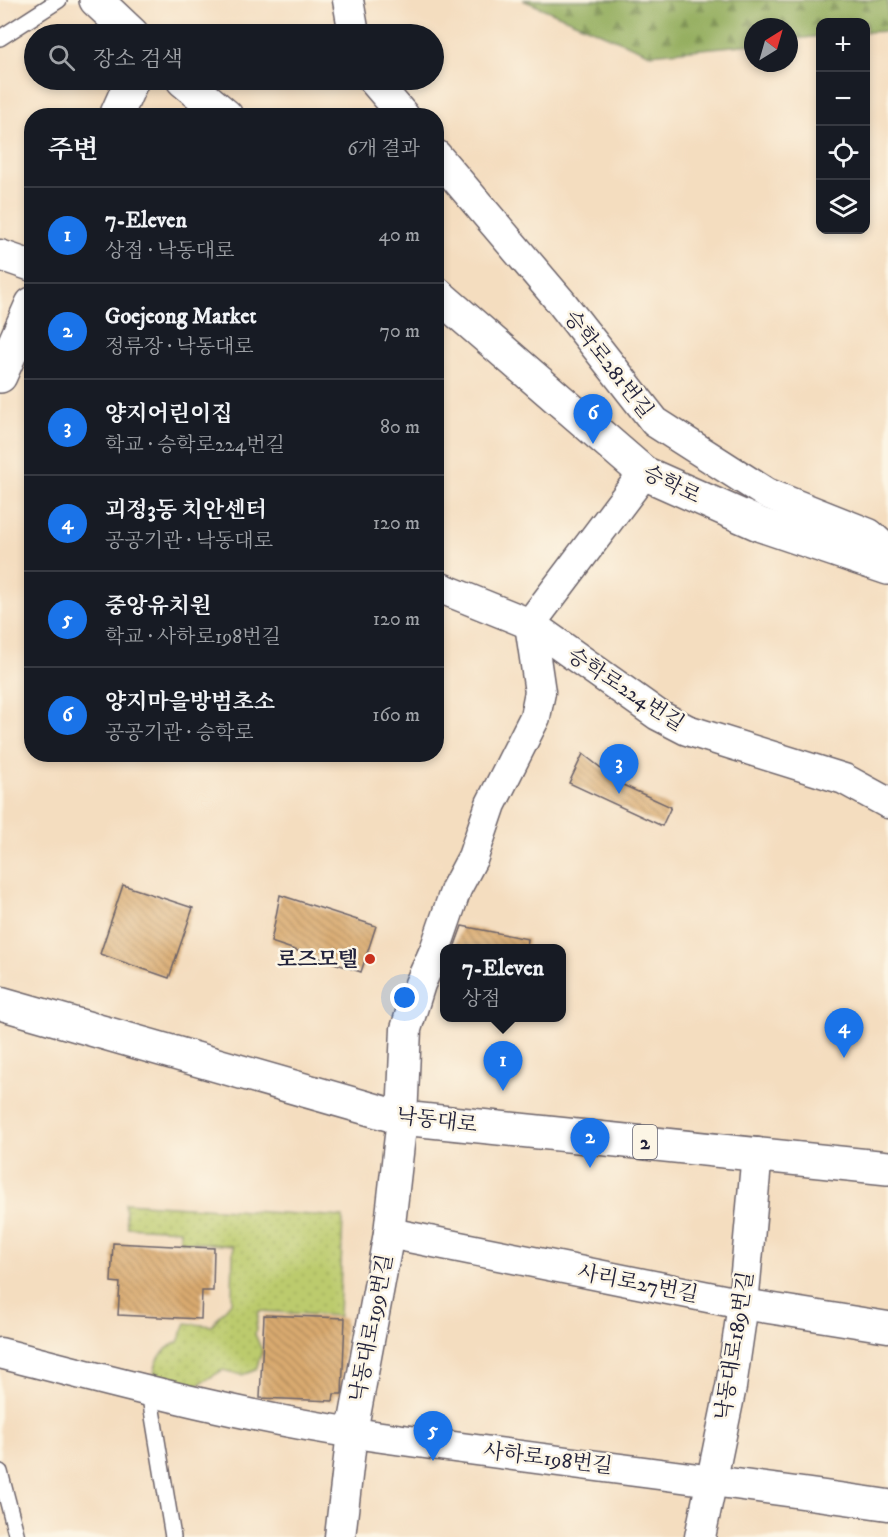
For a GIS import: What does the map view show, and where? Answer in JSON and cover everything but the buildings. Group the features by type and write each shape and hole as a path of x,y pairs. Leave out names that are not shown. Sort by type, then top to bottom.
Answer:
{"main road":[{"path":"96,0 121,24"},
{"path":"120,108 128,90"},
{"path":"195,90 216,108"},
{"name":"승학로","path":"444,300 644,473 761,525 888,568"},
{"path":"0,376 24,322"},
{"name":"낙동대로","path":"0,1003 402,1118 888,1168"}],"street":[{"path":"348,0 352,24"},
{"path":"382,90 397,108"},
{"name":"승학로281번길","path":"444,164 561,302 655,422 766,493 869,534 888,551"},
{"path":"0,255 24,263"},
{"path":"530,624 644,473"},
{"name":"승학로224번길","path":"444,589 530,624 658,715 687,730 843,779 888,803"},
{"name":"낙동대로199번길","path":"340,1537 352,1432 389,1233 402,1118 406,1029 420,984 435,950 456,889 473,856 491,804 534,717 540,692 530,624"},
{"name":"낙동대로189번길","path":"700,1537 710,1479 731,1387 743,1304 757,1153"},
{"name":"사리로27번길","path":"389,1233 743,1304 888,1327"},
{"name":"사하로198번길","path":"0,1353 149,1392 352,1432 888,1505"}],"lane":[{"path":"0,38 59,0"},
{"path":"149,1392 173,1537"},
{"path":"0,1472 17,1537"}],"green space":[{"path":"523,0 888,0 888,31 870,32 870,18 816,18 816,37 798,39 798,18 744,18 744,45 650,54"},
{"path":"125,1203 343,1217 339,1316 259,1311 255,1334 262,1351 256,1370 242,1375 223,1370 197,1385 153,1385 158,1359 178,1342 186,1323 211,1326 232,1301 233,1246 180,1241 180,1230 127,1227"}],"place":[{"name":"양지마을방범초소","path":"593,444"},
{"name":"양지어린이집","path":"619,794"},
{"name":"로즈모텔","path":"370,959"},
{"name":"괴정3동 치안센터","path":"844,1058"},
{"name":"7-Eleven","path":"503,1091"},
{"name":"Goejeong Market","path":"590,1168"},
{"name":"중앙유치원","path":"433,1461"}]}
